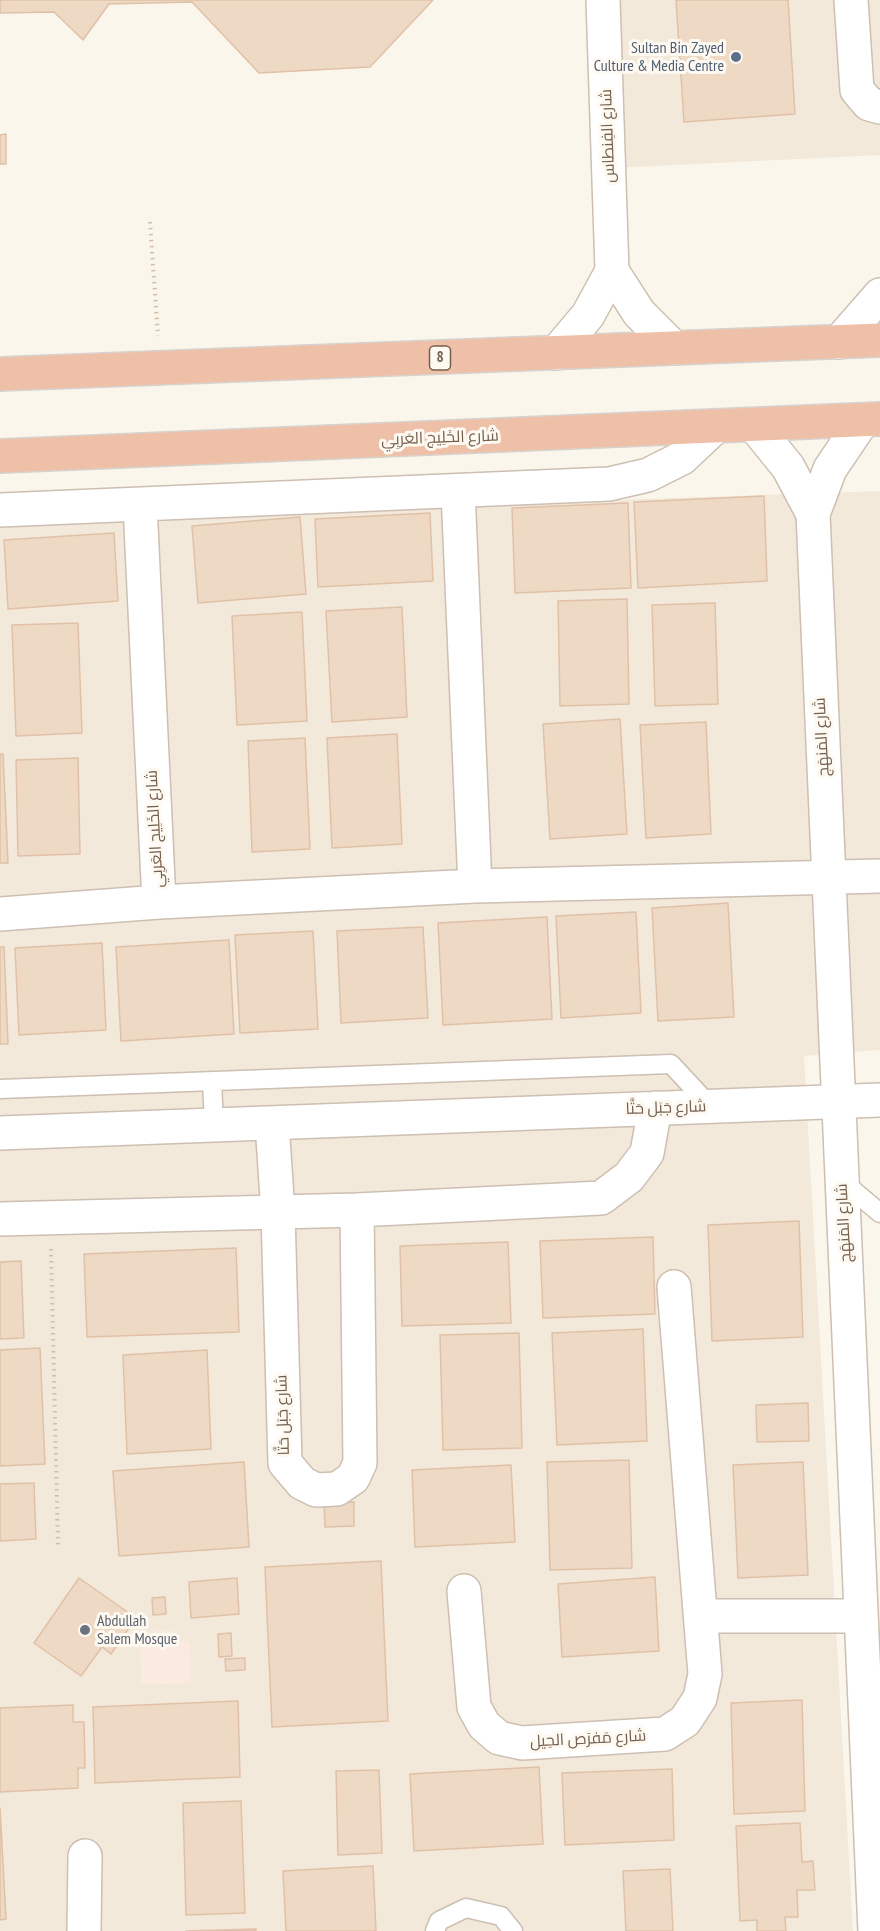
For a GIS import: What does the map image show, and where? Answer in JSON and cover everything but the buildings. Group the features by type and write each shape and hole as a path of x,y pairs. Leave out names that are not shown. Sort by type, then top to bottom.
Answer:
{"highway":[{"name":"8","path":"0,374 880,340"},
{"name":"شارع الخَلِيج العَربِي","path":"0,456 871,420"}],"street":[{"name":"شارع الفِنطاس","path":"603,0 612,271"},
{"path":"851,0 857,90 869,104 880,107"},
{"path":"556,353 588,315 612,271 639,313 674,348"},
{"path":"839,342 880,294"},
{"name":"شارع المَنهَج","path":"871,420 830,469 813,514 876,1910"},
{"name":"شارع المَنهَج","path":"753,425 788,467 813,514"},
{"path":"0,510 609,483 648,475 682,458 716,426"},
{"path":"458,491 475,886"},
{"name":"شارع الخَلِيج العَربِي","path":"140,505 159,902"},
{"path":"0,914 159,902 475,886 880,876"},
{"name":"شارع جَبَل حَتَّا","path":"0,1133 880,1100"},
{"path":"0,1219 278,1213 601,1198 628,1177 647,1154 655,1108"},
{"name":"شارع جَبَل حَتَّا","path":"272,1123 278,1213 285,1463 302,1483 316,1490 337,1489 353,1478 360,1463 357,1210"},
{"name":"شارع مَفرَص الحِيل","path":"464,1591 474,1707 484,1725 500,1738 522,1743 665,1734 685,1721 700,1698 705,1674 674,1287"},
{"path":"701,1616 861,1616"},
{"path":"84,1931 85,1856"}],"lane":[{"path":"0,1089 671,1064 710,1106"},
{"path":"212,1081 214,1125"},
{"path":"842,1181 880,1213"},
{"path":"435,1931 440,1921 466,1908 501,1916 513,1931"}],"path":[{"path":"150,222 160,367"},
{"path":"51,1218 58,1545"}],"shaded area":[{"path":"614,0 880,0 880,155 614,168"},
{"path":"880,491 880,1050 804,1056 853,1931 0,1931 0,521"},
{"path":"172,1630 172,1642 189,1641 191,1683 141,1685 140,1643 154,1642 154,1631"}],"place":[{"name":"Sultan Bin Zayed Culture & Media Centre","path":"736,57"},
{"name":"Abdullah Salem Mosque","path":"85,1630"}]}
